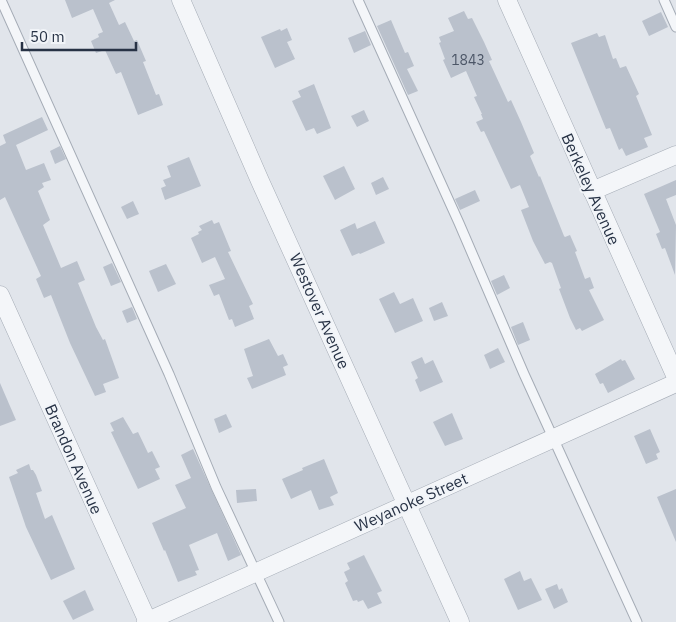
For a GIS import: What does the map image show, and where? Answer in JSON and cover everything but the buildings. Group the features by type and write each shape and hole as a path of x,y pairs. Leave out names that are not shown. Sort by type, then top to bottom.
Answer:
{"street":[{"name":"Westover Avenue","path":"181,0 260,181 460,622"},
{"name":"Berkeley Avenue","path":"507,0 676,377"},
{"path":"592,192 676,155"},
{"name":"Brandon Avenue","path":"0,296 148,622"},
{"name":"Weyanoke Street","path":"148,622 676,383"}],"lane":[{"path":"2,0 172,382 216,487 279,622"},
{"path":"358,0 637,622"},
{"path":"664,0 676,28"}]}
